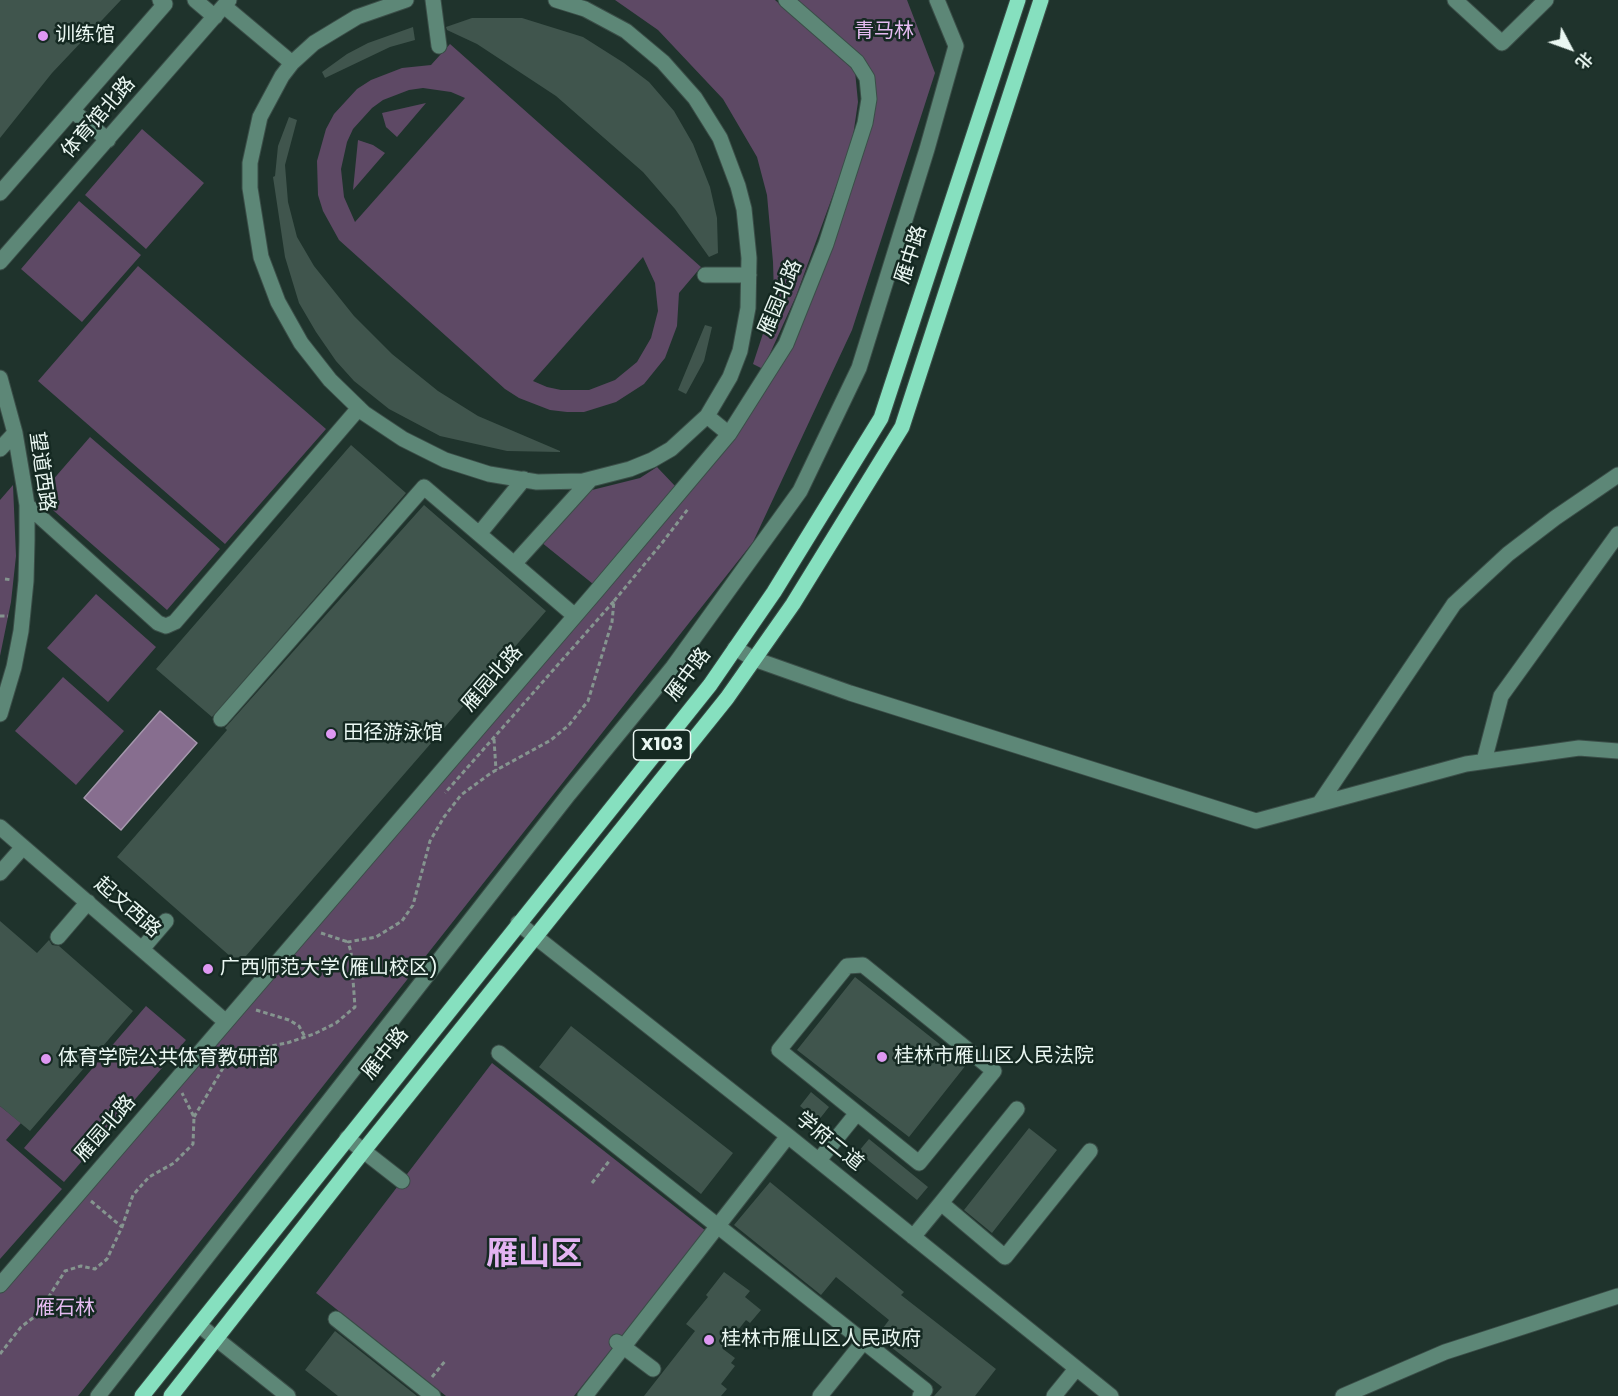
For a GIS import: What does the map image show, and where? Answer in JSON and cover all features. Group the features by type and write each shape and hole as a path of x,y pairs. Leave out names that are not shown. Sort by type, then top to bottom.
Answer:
{"main road":[{"name":"雁中路","path":"142,1396 710,685 774,592 881,418 1018,0"},
{"name":"X103","path":"171,1396 727,698 793,604 902,427 1041,0"}],"street":[{"path":"0,194 165,4 160,0"},
{"path":"195,0 222,7 292,63"},
{"path":"406,0 357,17 314,43 292,63 282,76 260,117 250,163 250,188 261,257 278,302 301,343 330,380 359,408 403,439 445,460 489,474 537,482 583,481 630,470 671,449 707,416 730,377 740,351 748,308 749,275 744,209 720,138 695,98 663,62 626,31 585,9 556,0"},
{"path":"433,0 439,46"},
{"name":"雁园北路","path":"0,1285 729,434 786,344 826,244 868,108 867,78 857,62 786,0"},
{"path":"98,1396 569,794 673,667 800,491 859,368 931,137 956,46 937,0"},
{"path":"1455,0 1502,43 1546,0"},
{"name":"体育馆北路","path":"0,262 222,7"},
{"path":"73,111 108,140"},
{"path":"705,275 749,275"},
{"name":"望道西路","path":"0,378 15,433 27,506 26,581 21,631 14,667 0,714"},
{"path":"27,506 158,623 166,626 175,622 359,408"},
{"path":"707,416 729,434"},
{"path":"0,450 15,433"},
{"path":"1319,804 1454,604 1508,554 1555,518 1618,475"},
{"path":"479,534 524,479"},
{"path":"514,564 591,479"},
{"path":"221,719 424,487 575,616"},
{"path":"1484,761 1501,696 1618,534"},
{"path":"735,648 754,659 850,693 1256,821 1466,764 1579,748 1618,751"},
{"name":"起文西路","path":"0,827 226,1022"},
{"path":"0,873 23,847"},
{"path":"58,937 88,902"},
{"path":"142,949 166,921"},
{"name":"学府二道","path":"518,923 819,1160 1112,1396"},
{"path":"863,965 994,1071 919,1163 857,1113 779,1050 847,966 863,965"},
{"path":"499,1053 925,1390 920,1396"},
{"path":"913,1237 1017,1109"},
{"path":"819,1160 857,1113"},
{"path":"585,1396 621,1345 788,1136"},
{"path":"346,1138 402,1181"},
{"path":"941,1203 1005,1257 1090,1151"},
{"path":"1343,1396 1446,1352 1618,1296"},
{"path":"336,1319 428,1392"},
{"path":"199,1324 288,1396"},
{"path":"820,1396 864,1341"},
{"path":"621,1345 653,1369"},
{"path":"1054,1396 1076,1369"}],"path":[{"path":"321,933 348,942 376,937 402,921 413,905 430,841 444,817 461,795 496,770 551,740 569,725 588,701 612,622 614,601 443,795"},
{"path":"494,738 496,770"},
{"path":"194,1117 226,1064 260,1048 305,1037 336,1023 355,1007 351,952 348,942"},
{"path":"261,1001 253,1010 289,1020 299,1026 305,1037"},
{"path":"0,1354 21,1327 38,1314 65,1271 81,1266 95,1269 107,1259 122,1227 133,1195 149,1177 174,1163 193,1144 194,1117 186,1098 174,1083"},
{"path":"592,1183 619,1149"},
{"path":"80,1192 122,1227"},
{"path":"428,1392 446,1360"}],"green space":[{"path":"615,0 775,0 855,71 858,102 852,143 796,296 763,369 753,364 774,296 767,195 757,157 723,99 658,30"},
{"name":"雁石林","path":"786,0 907,0 935,73 852,330 753,542 78,1396 0,1396 0,1285 729,434 786,344 865,123 867,78"},
{"path":"450,44 701,267 679,293 677,326 665,358 644,384 616,402 584,412 567,412 550,410 519,398 505,389 339,240 323,211 318,195 317,161 326,129 334,114 357,89 371,80 402,68 431,65","holes":["423,88 451,92 465,98 355,222 344,197 341,169 347,142 353,129 372,108 383,100 409,90","643,257 655,283 658,311 651,338 637,362 615,380 589,390 561,390 533,381"]},
{"path":"426,103 397,137 386,127 382,113"},
{"path":"142,129 204,183 146,249 85,195"},
{"path":"358,140 373,145 385,153 353,190"},
{"path":"79,201 141,255 82,322 21,269"},
{"path":"138,266 326,429 225,544 38,381"},
{"path":"90,437 220,549 167,610 38,497"},
{"path":"657,467 676,487 593,584 541,542 588,491 640,478"},
{"path":"13,485 16,556 11,602 0,656 0,500"},
{"path":"96,594 156,647 108,702 47,648"},
{"path":"63,677 124,731 76,785 15,731"},
{"path":"146,1006 186,1040 64,1182 24,1148"},
{"path":"492,1063 706,1231 574,1396 446,1396 316,1293"},
{"path":"0,1106 21,1123 6,1140 62,1189 0,1259"}],"shaded area":[{"path":"160,711 197,743 121,830 84,798"}],"building":[{"name":"训练馆","path":"0,0 121,0 52,73 0,138"},
{"path":"472,18 522,18 583,37 649,82 674,111 693,144 710,187 717,218 718,253 709,257 675,209 643,172 556,96 477,44 447,30 446,27"},
{"path":"413,27 415,40 390,47 325,78 322,72 347,54 368,43"},
{"path":"289,117 297,120 285,165 288,202 297,237 314,266 354,316 392,354 438,391 478,416 560,452 507,451 440,436 389,409 354,381 336,361 299,303 285,257 273,177 275,176 278,146"},
{"path":"705,325 712,327 704,361 686,394 678,390"},
{"path":"351,445 406,493 212,717 156,669"},
{"name":"田径游泳馆","path":"424,505 546,611 239,964 117,857 227,730 225,728"},
{"name":"体育学院公共体育教研部","path":"0,921 37,953 49,940 52,945 59,946 133,1011 30,1131 0,1106"},
{"name":"桂林市雁山区人民法院","path":"855,977 966,1065 909,1137 797,1050"},
{"path":"571,1026 733,1153 701,1194 539,1067"},
{"path":"811,1092 829,1107 818,1121 800,1106"},
{"path":"1029,1128 1057,1150 992,1233 964,1210"},
{"path":"869,1139 928,1187 917,1200 858,1152"},
{"path":"770,1182 904,1292 901,1295 996,1369 975,1396 934,1396 942,1387 877,1336 889,1320 836,1277 821,1295 734,1225"},
{"name":"桂林市雁山区人民政府","path":"724,1272 750,1291 745,1297 761,1310 750,1323 746,1320 723,1349 735,1358 731,1363 735,1366 721,1384 727,1389 721,1396 644,1396 695,1331 686,1324 708,1297 706,1295"},
{"path":"335,1331 417,1396 338,1396 305,1370"}],"place":[{"name":"训练馆","path":"43,36"},
{"name":"田径游泳馆","path":"331,734"},
{"name":"广西师范大学(雁山校区)","path":"208,969"},
{"name":"桂林市雁山区人民法院","path":"882,1057"},
{"name":"体育学院公共体育教研部","path":"46,1059"},
{"name":"桂林市雁山区人民政府","path":"709,1340"}],"district":[{"name":"雁山区","path":"534,1256"}],"park label":[{"name":"青马林","path":"884,32"}]}
